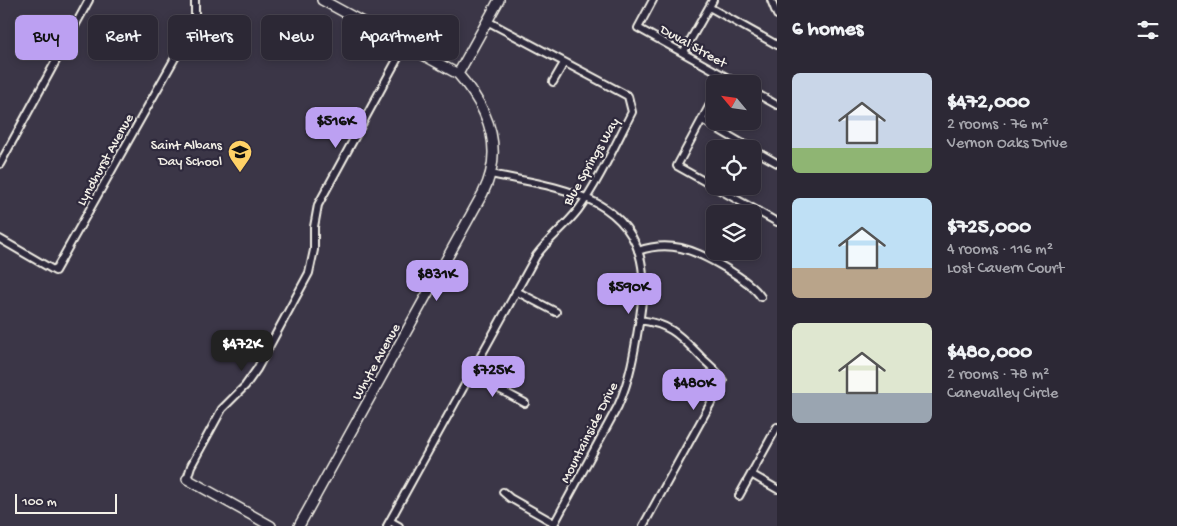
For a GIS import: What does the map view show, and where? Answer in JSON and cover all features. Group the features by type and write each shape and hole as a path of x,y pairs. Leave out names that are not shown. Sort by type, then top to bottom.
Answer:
{"street":[{"path":"0,164 89,0"},
{"name":"Lyndhurst Avenue","path":"0,239 56,271 193,26 195,0"},
{"path":"322,0 349,15"},
{"name":"Duval Street","path":"653,0 638,28 723,75"},
{"path":"683,53 713,0"},
{"path":"771,0 777,16"},
{"path":"432,60 458,74 496,1"},
{"path":"709,7 777,45"},
{"name":"Blue Springs Way","path":"388,524 516,291 541,250 569,221 587,197 632,112 628,96 487,21"},
{"path":"271,526 187,479 191,466 222,409 245,386 257,369 309,273 314,250 314,227 318,205 398,60"},
{"path":"553,82 564,63"},
{"name":"Whyte Avenue","path":"299,526 492,174 493,141 490,125 478,99 458,74"},
{"path":"761,96 777,104"},
{"path":"706,113 677,166 777,222"},
{"path":"702,120 736,140"},
{"path":"761,154 777,163"},
{"name":"Mountainside Drive","path":"492,174 568,190 587,197 606,209 626,229 638,251 644,277 633,364 625,391 553,525"},
{"path":"638,251 670,246 696,253 744,280 761,297"},
{"path":"516,291 556,312"},
{"path":"639,320 660,324 679,335 710,365 723,381 643,526"},
{"path":"471,374 526,403"},
{"path":"739,496 777,427"},
{"path":"752,474 777,489"},
{"path":"503,492 553,525"},
{"path":"388,524 399,526"}],"place":[{"name":"Saint Albans Day School","path":"240,173"}]}
